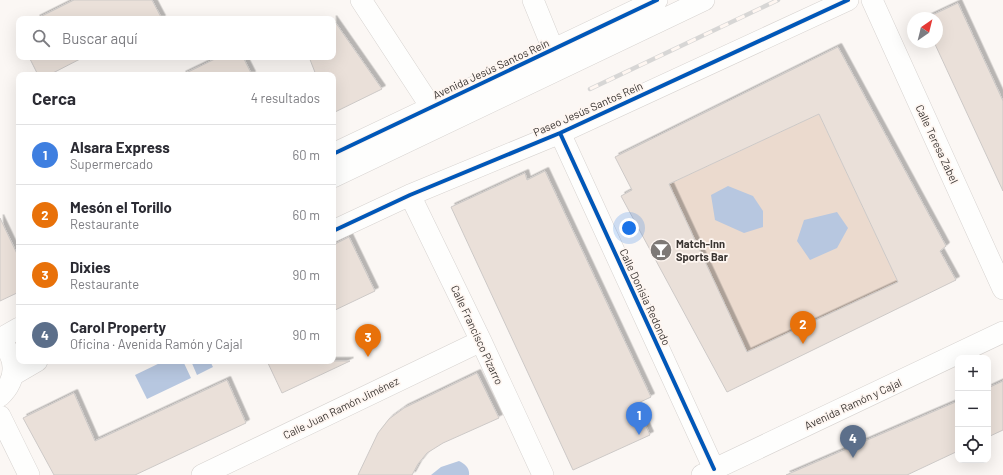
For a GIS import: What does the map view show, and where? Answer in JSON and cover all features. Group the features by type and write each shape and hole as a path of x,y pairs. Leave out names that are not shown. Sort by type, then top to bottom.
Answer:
{"street":[{"path":"361,0 431,107"},
{"path":"532,0 553,49"},
{"name":"Avenida Jesús Santos Reín","path":"336,153 656,0"},
{"path":"336,176 704,0"},
{"name":"Paseo Jesús Santos Reín","path":"336,230 410,195 560,133 848,0"},
{"name":"Calle Teresa Zabel","path":"872,0 1003,289"},
{"name":"Calle Donisia Redondo","path":"560,133 708,472"},
{"name":"Calle Francisco Pizarro","path":"410,195 542,475"},
{"path":"0,396 9,384 13,375 14,365 11,355 0,340 16,330"},
{"name":"Avenida Ramón y Cajal","path":"708,472 1003,332"},
{"name":"Calle Juan Ramón Jiménez","path":"202,475 480,341"},
{"path":"13,375 32,364"},
{"path":"0,416 29,475"}],"shaded area":[{"path":"819,114 898,282 747,352 669,184"}],"water":[{"path":"728,186 753,196 763,211 763,227 744,233 715,220 711,195"},
{"path":"837,212 848,228 837,248 810,260 797,241 804,220"},
{"path":"158,364 184,364 191,378 147,399 135,375"},
{"path":"192,364 212,364 213,367 197,375"},
{"path":"459,461 467,466 469,475 431,475 441,467"}],"building":[{"path":"74,0 152,0 160,16 42,16"},
{"path":"958,3 1003,101 1003,191 937,48 943,48 943,12 939,12"},
{"path":"336,23 382,89 336,112 336,72 315,72 310,60 336,60"},
{"path":"838,47 946,246 940,251 956,280 727,392 621,196 632,190 615,157","holes":["819,114 898,282 747,352 669,184"]},
{"path":"30,60 78,60 55,72 36,72"},
{"path":"213,60 244,60 250,72 188,72"},
{"path":"545,171 651,397 636,404 650,435 573,470 451,207 525,173 527,180"},
{"path":"0,218 16,252 16,293 0,301"},
{"path":"349,237 375,291 336,310 336,244"},
{"path":"336,361 350,361 282,393 268,364 336,364"},
{"path":"477,373 499,418 443,443 427,453 418,464 412,475 358,475 378,433 389,419 404,408"},
{"path":"227,380 246,423 135,475 54,475 23,418 74,393 95,441"},
{"path":"1003,381 1003,430 991,436 991,391 991,387"},
{"path":"955,402 955,452 907,475 786,475"}],"railway":[{"path":"590,89 778,0"}],"cycle path":[{"path":"336,153 657,0"},
{"path":"336,230 410,195 560,133 848,0"},
{"path":"560,133 714,469"}],"place":[{"name":"Match-Inn Sports Bar","path":"661,250"},
{"name":"Mesón el Torillo","path":"803,344"},
{"name":"Dixies","path":"368,357"},
{"name":"Alsara Express","path":"639,435"},
{"name":"Carol Property","path":"853,458"}]}
